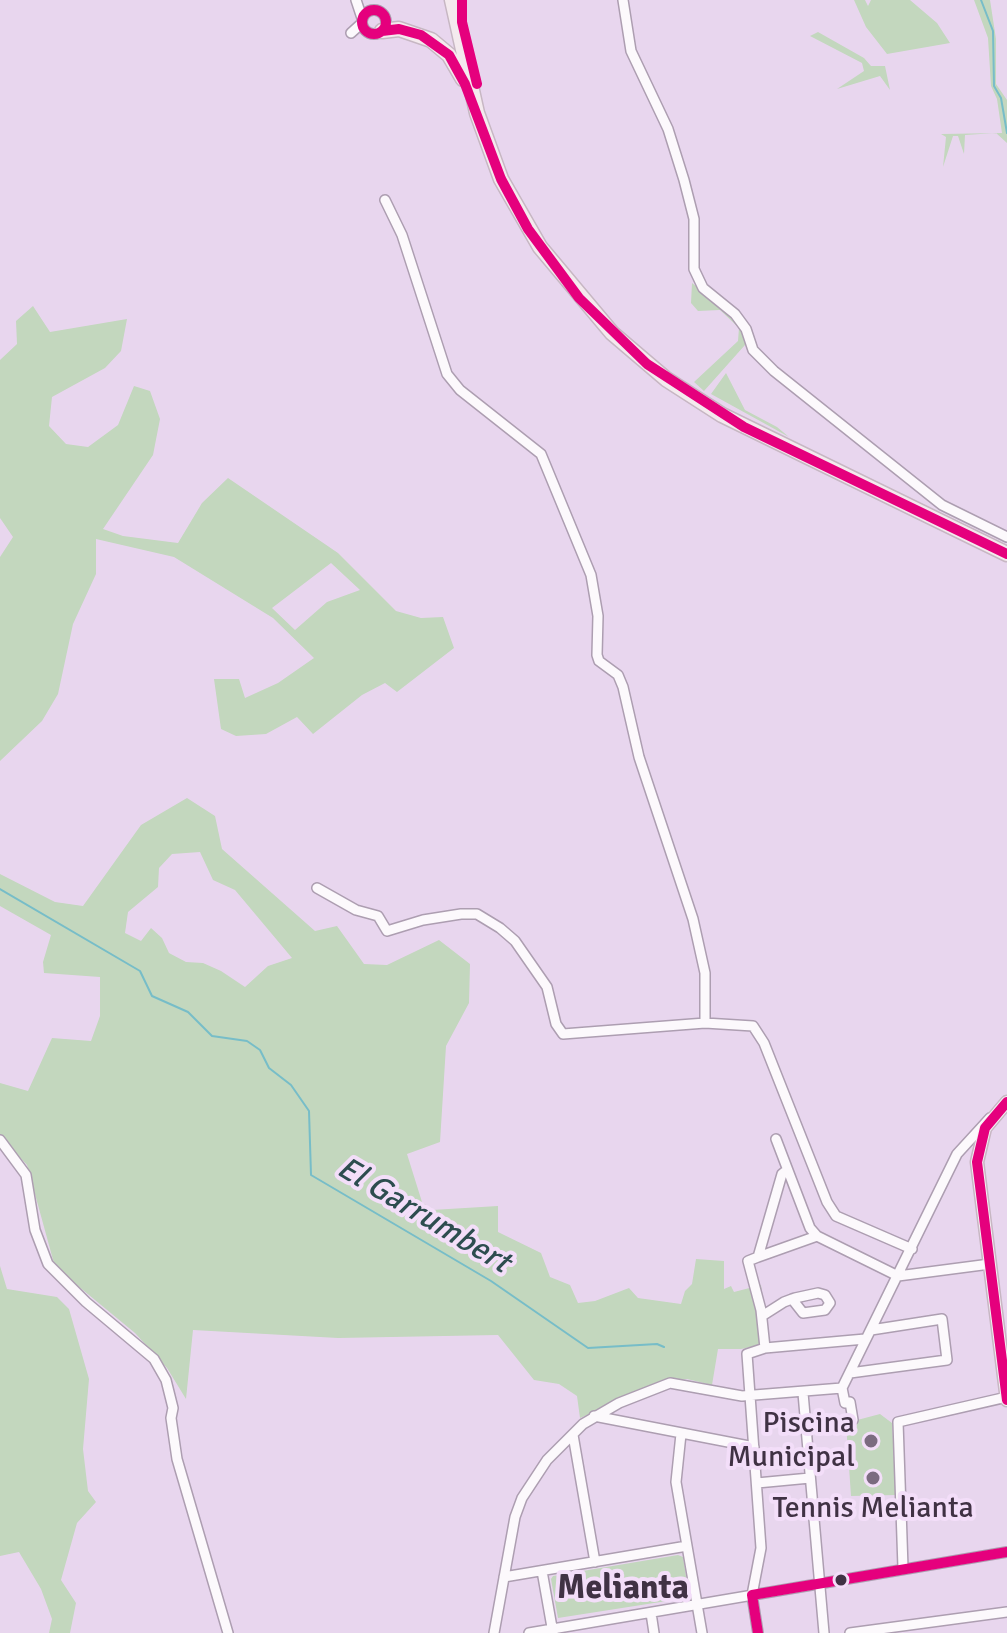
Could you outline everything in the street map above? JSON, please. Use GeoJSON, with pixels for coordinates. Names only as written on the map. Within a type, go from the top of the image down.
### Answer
{"type":"FeatureCollection","features":[{"type":"Feature","properties":{"kind":"highway"},"geometry":{"type":"LineString","coordinates":[[457,0],[487,123],[516,194],[557,261],[616,329],[660,367],[725,410],[1007,551]]}},
{"type":"Feature","properties":{"kind":"highway"},"geometry":{"type":"LineString","coordinates":[[457,0],[477,113]]}},
{"type":"Feature","properties":{"kind":"highway"},"geometry":{"type":"LineString","coordinates":[[376,32],[409,32],[441,47],[455,63],[501,179],[540,247],[596,317],[647,364],[744,427],[1007,551]]}},
{"type":"Feature","properties":{"kind":"main road"},"geometry":{"type":"LineString","coordinates":[[1007,1102],[975,1144],[1007,1398]]}},
{"type":"Feature","properties":{"kind":"street"},"geometry":{"type":"LineString","coordinates":[[623,0],[631,51],[668,129],[684,180],[694,219],[694,269],[697,280],[735,314],[746,329],[753,350],[774,371],[942,505],[1007,537]]}},
{"type":"Feature","properties":{"kind":"street"},"geometry":{"type":"LineString","coordinates":[[357,1],[385,16],[376,32]]}},
{"type":"Feature","properties":{"kind":"street"},"geometry":{"type":"LineString","coordinates":[[357,1],[362,21],[376,32]]}},
{"type":"Feature","properties":{"kind":"street"},"geometry":{"type":"LineString","coordinates":[[372,10],[353,36],[376,32]]}},
{"type":"Feature","properties":{"kind":"street"},"geometry":{"type":"LineString","coordinates":[[385,200],[402,235],[447,374],[460,390],[541,454],[591,575],[598,616],[597,655],[599,661],[618,675],[623,687],[639,757],[693,919],[705,973],[705,1023]]}},
{"type":"Feature","properties":{"kind":"street"},"geometry":{"type":"LineString","coordinates":[[317,888],[356,910],[378,916],[387,931],[423,920],[477,914],[515,941],[547,987],[556,1024],[563,1034],[705,1023],[753,1026],[764,1043],[827,1202],[836,1216],[912,1249]]}},
{"type":"Feature","properties":{"kind":"street"},"geometry":{"type":"LineString","coordinates":[[776,1139],[810,1228],[817,1236],[898,1276],[990,1264]]}},
{"type":"Feature","properties":{"kind":"street"},"geometry":{"type":"LineString","coordinates":[[0,1140],[26,1175],[35,1230],[48,1264],[86,1302],[154,1359],[166,1380],[173,1408],[171,1418],[177,1459],[228,1633]]}},
{"type":"Feature","properties":{"kind":"street"},"geometry":{"type":"LineString","coordinates":[[957,1154],[975,1144]]}},
{"type":"Feature","properties":{"kind":"street"},"geometry":{"type":"LineString","coordinates":[[853,1420],[850,1402],[845,1403],[842,1388],[957,1154],[975,1144]]}},
{"type":"Feature","properties":{"kind":"street"},"geometry":{"type":"LineString","coordinates":[[765,1348],[753,1259],[782,1174],[787,1170]]}},
{"type":"Feature","properties":{"kind":"street"},"geometry":{"type":"LineString","coordinates":[[753,1259],[817,1236]]}},
{"type":"Feature","properties":{"kind":"street"},"geometry":{"type":"LineString","coordinates":[[762,1316],[792,1299]]}},
{"type":"Feature","properties":{"kind":"street"},"geometry":{"type":"LineString","coordinates":[[758,1633],[752,1595],[761,1548],[746,1359],[751,1351],[765,1348],[868,1335],[942,1319],[947,1360],[850,1373]]}},
{"type":"Feature","properties":{"kind":"street"},"geometry":{"type":"LineString","coordinates":[[494,1633],[515,1517],[522,1498],[547,1460],[594,1416],[670,1383],[750,1396],[842,1388]]}},
{"type":"Feature","properties":{"kind":"street"},"geometry":{"type":"LineString","coordinates":[[803,1393],[824,1633]]}},
{"type":"Feature","properties":{"kind":"street"},"geometry":{"type":"LineString","coordinates":[[903,1568],[898,1422],[1007,1398]]}},
{"type":"Feature","properties":{"kind":"street"},"geometry":{"type":"LineString","coordinates":[[594,1416],[754,1447]]}},
{"type":"Feature","properties":{"kind":"street"},"geometry":{"type":"LineString","coordinates":[[681,1434],[676,1470],[702,1633]]}},
{"type":"Feature","properties":{"kind":"street"},"geometry":{"type":"LineString","coordinates":[[573,1435],[595,1562]]}},
{"type":"Feature","properties":{"kind":"street"},"geometry":{"type":"LineString","coordinates":[[757,1483],[810,1478]]}},
{"type":"Feature","properties":{"kind":"street"},"geometry":{"type":"LineString","coordinates":[[504,1577],[687,1546]]}},
{"type":"Feature","properties":{"kind":"street"},"geometry":{"type":"LineString","coordinates":[[529,1633],[1007,1552]]}},
{"type":"Feature","properties":{"kind":"street"},"geometry":{"type":"LineString","coordinates":[[542,1571],[553,1631]]}},
{"type":"Feature","properties":{"kind":"street"},"geometry":{"type":"LineString","coordinates":[[850,1633],[1007,1612]]}},
{"type":"Feature","properties":{"kind":"street"},"geometry":{"type":"LineString","coordinates":[[651,1613],[654,1633]]}},
{"type":"Feature","properties":{"kind":"street"},"geometry":{"type":"LineString","coordinates":[[605,1621],[607,1633]]}},
{"type":"Feature","properties":{"kind":"street"},"geometry":{"type":"LineString","coordinates":[[904,1624],[910,1633]]}},
{"type":"Feature","properties":{"kind":"green space"},"geometry":{"type":"Polygon","coordinates":[[[854,0],[865,0],[868,6],[871,0],[910,0],[937,23],[950,43],[887,54],[866,27],[854,0]]]}},
{"type":"Feature","properties":{"kind":"green space"},"geometry":{"type":"Polygon","coordinates":[[[974,0],[990,0],[996,39],[996,84],[1007,100],[1007,143],[996,133],[1002,133],[997,99],[991,86],[988,38],[974,0]]]}},
{"type":"Feature","properties":{"kind":"green space"},"geometry":{"type":"Polygon","coordinates":[[[818,32],[864,58],[871,66],[885,66],[890,90],[880,76],[837,89],[864,71],[862,63],[810,36],[818,32]]]}},
{"type":"Feature","properties":{"kind":"green space"},"geometry":{"type":"Polygon","coordinates":[[[994,133],[965,135],[964,154],[958,136],[953,136],[943,167],[946,137],[941,134],[994,133]]]}},
{"type":"Feature","properties":{"kind":"green space"},"geometry":{"type":"Polygon","coordinates":[[[692,283],[737,319],[746,334],[745,345],[704,391],[694,382],[738,341],[739,328],[720,310],[698,311],[691,303],[692,283]]]}},
{"type":"Feature","properties":{"kind":"green space"},"geometry":{"type":"Polygon","coordinates":[[[33,306],[50,332],[127,319],[121,351],[105,368],[52,397],[49,426],[66,444],[88,447],[118,425],[134,386],[150,391],[160,419],[153,455],[103,529],[123,536],[178,543],[202,503],[228,478],[338,553],[396,611],[421,618],[443,617],[454,648],[397,692],[385,683],[362,695],[313,734],[297,717],[266,734],[236,736],[221,729],[214,679],[239,679],[245,698],[278,683],[314,658],[273,618],[174,557],[96,539],[96,574],[73,624],[58,694],[42,721],[0,761],[0,557],[13,537],[0,518],[0,360],[17,344],[16,321],[33,306]],[[331,563],[272,608],[295,630],[327,602],[360,590],[331,563]]]}},
{"type":"Feature","properties":{"kind":"green space"},"geometry":{"type":"Polygon","coordinates":[[[726,373],[745,410],[789,437],[711,394],[726,373]]]}},
{"type":"Feature","properties":{"kind":"green space"},"geometry":{"type":"Polygon","coordinates":[[[187,798],[215,816],[222,849],[315,931],[337,926],[364,964],[387,965],[439,940],[470,964],[469,1003],[446,1046],[440,1142],[407,1154],[422,1202],[432,1210],[498,1206],[498,1232],[541,1253],[550,1277],[570,1285],[578,1303],[595,1301],[629,1288],[638,1298],[681,1304],[685,1291],[692,1284],[696,1259],[724,1261],[724,1289],[731,1286],[734,1292],[761,1285],[770,1343],[741,1349],[718,1349],[712,1385],[687,1379],[663,1382],[580,1418],[577,1396],[559,1384],[534,1380],[498,1335],[338,1338],[193,1330],[186,1399],[167,1368],[135,1333],[55,1267],[27,1165],[0,1136],[0,1083],[28,1091],[52,1038],[91,1041],[100,1016],[100,977],[44,973],[43,962],[51,935],[0,906],[0,874],[55,902],[83,906],[141,825],[187,798]],[[200,852],[172,854],[159,868],[158,887],[128,912],[125,933],[141,941],[151,928],[162,938],[169,953],[186,962],[203,963],[221,971],[245,987],[268,966],[292,958],[235,890],[213,880],[200,852]]]}},
{"type":"Feature","properties":{"kind":"green space"},"geometry":{"type":"Polygon","coordinates":[[[0,1266],[7,1289],[57,1297],[69,1309],[89,1379],[83,1449],[88,1491],[96,1502],[77,1523],[61,1580],[76,1603],[70,1633],[49,1633],[52,1619],[41,1589],[19,1552],[0,1556],[0,1266]]]}},
{"type":"Feature","properties":{"kind":"green space"},"geometry":{"type":"Polygon","coordinates":[[[880,1414],[892,1423],[896,1495],[851,1496],[846,1423],[880,1414]]]}},
{"type":"Feature","properties":{"kind":"green space"},"geometry":{"type":"Polygon","coordinates":[[[678,1555],[683,1557],[689,1595],[686,1598],[558,1618],[553,1576],[678,1555]]]}},
{"type":"Feature","properties":{"kind":"waterway"},"geometry":{"type":"LineString","coordinates":[[981,0],[993,31],[994,86],[1001,98],[1007,133]]}},
{"type":"Feature","properties":{"kind":"waterway","name":"El Garrumbert"},"geometry":{"type":"LineString","coordinates":[[0,889],[140,971],[152,996],[188,1012],[212,1036],[247,1041],[260,1050],[269,1068],[291,1085],[309,1111],[311,1175],[491,1281],[588,1348],[657,1344],[664,1347]]}},
{"type":"Feature","properties":{"kind":"transit line"},"geometry":{"type":"LineString","coordinates":[[462,0],[462,22],[477,84]]}},
{"type":"Feature","properties":{"kind":"transit line"},"geometry":{"type":"LineString","coordinates":[[374,10],[383,13],[386,22],[383,31],[374,34],[365,31],[362,22],[365,13],[374,10]]}},
{"type":"Feature","properties":{"kind":"transit line"},"geometry":{"type":"LineString","coordinates":[[382,31],[399,29],[421,35],[449,55],[465,84],[501,179],[528,229],[579,298],[647,364],[744,427],[1007,554]]}},
{"type":"Feature","properties":{"kind":"transit line"},"geometry":{"type":"LineString","coordinates":[[1007,1102],[985,1128],[977,1162],[1007,1400]]}},
{"type":"Feature","properties":{"kind":"transit line"},"geometry":{"type":"LineString","coordinates":[[758,1633],[752,1595],[1007,1552]]}},
{"type":"Feature","properties":{"kind":"place","name":"Piscina Municipal"},"geometry":{"type":"Point","coordinates":[871,1441]}},
{"type":"Feature","properties":{"kind":"place","name":"Tennis Melianta"},"geometry":{"type":"Point","coordinates":[873,1478]}},
{"type":"Feature","properties":{"kind":"district","name":"Melianta"},"geometry":{"type":"Point","coordinates":[623,1589]}}]}
